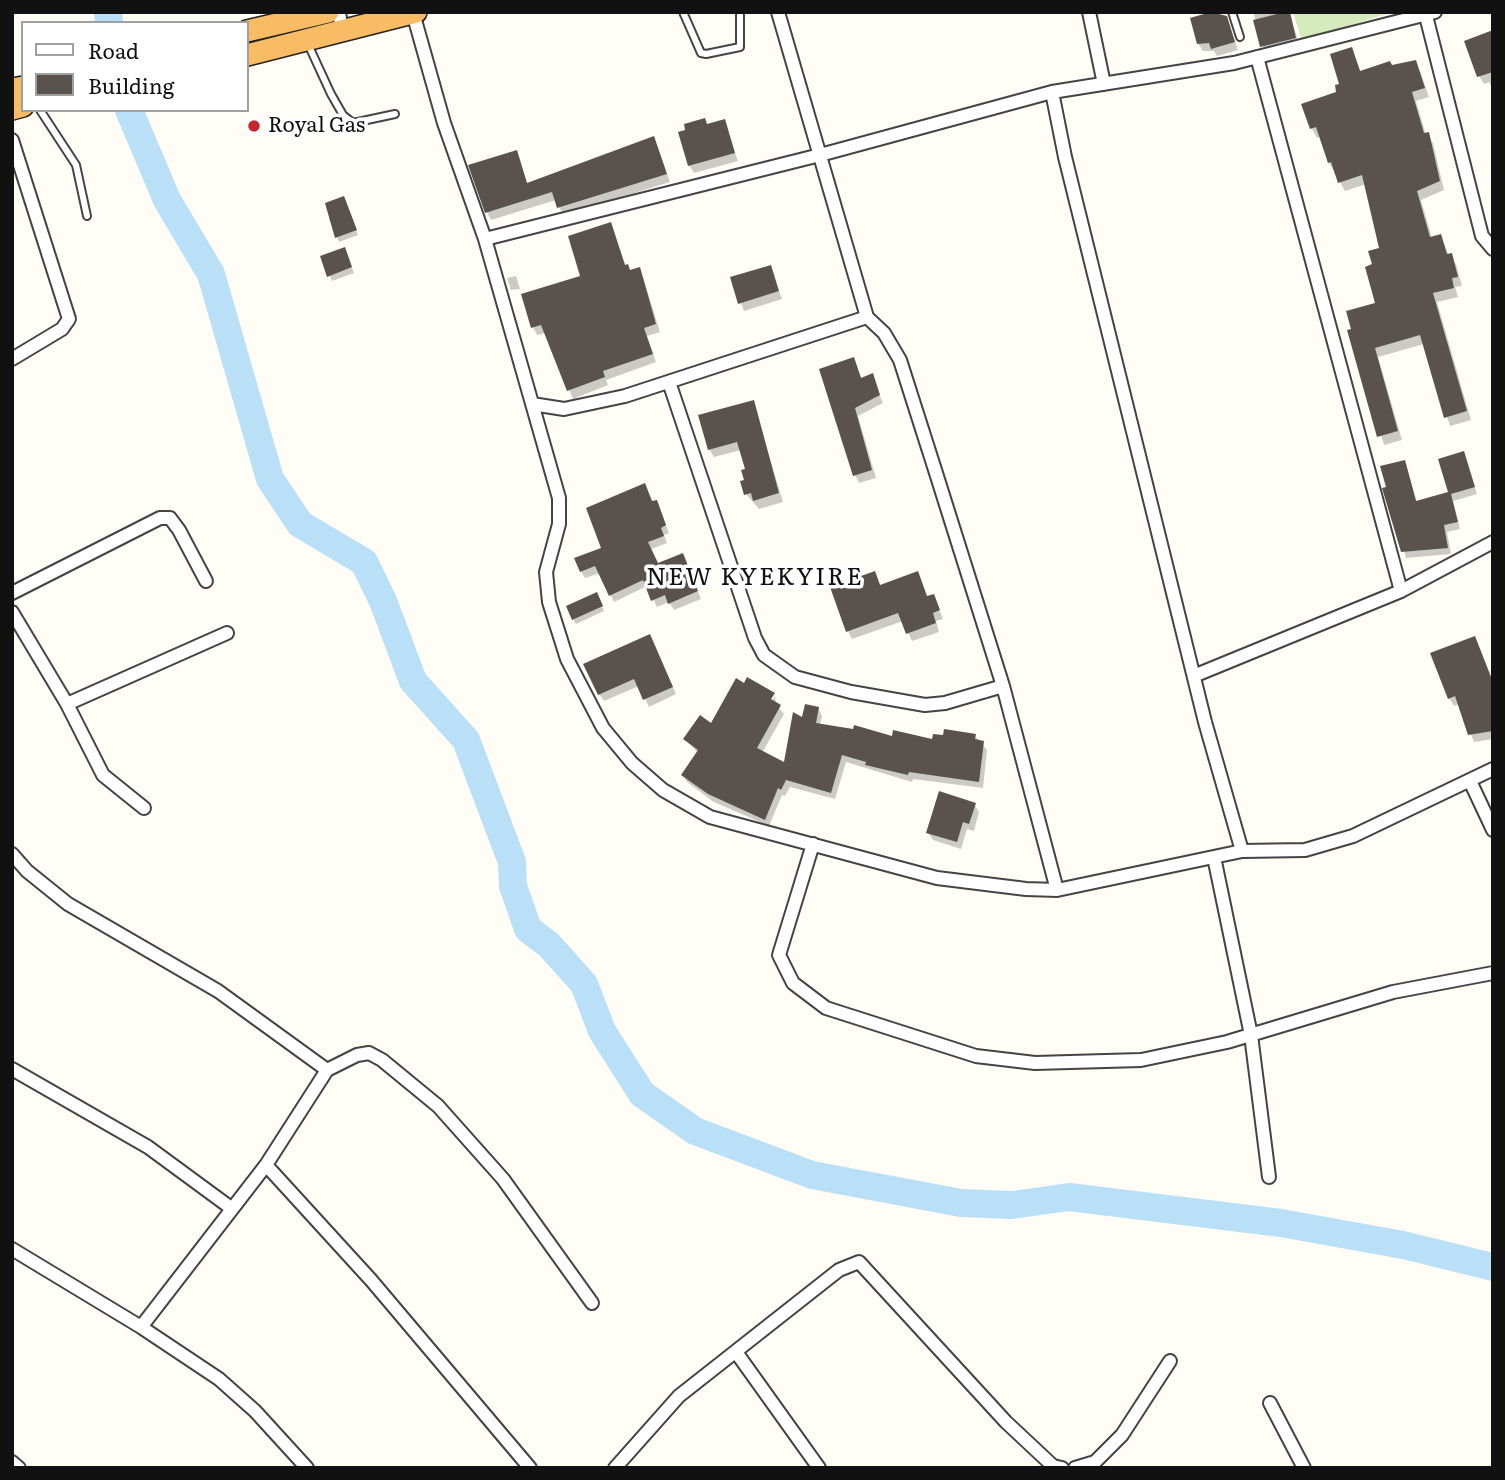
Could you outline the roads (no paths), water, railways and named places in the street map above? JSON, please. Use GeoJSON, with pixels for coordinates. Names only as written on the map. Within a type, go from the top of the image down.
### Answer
{"type":"FeatureCollection","features":[{"type":"Feature","properties":{"kind":"highway"},"geometry":{"type":"LineString","coordinates":[[248,31],[328,12]]}},
{"type":"Feature","properties":{"kind":"highway"},"geometry":{"type":"LineString","coordinates":[[248,55],[306,40],[341,22],[415,13]]}},
{"type":"Feature","properties":{"kind":"street"},"geometry":{"type":"LineString","coordinates":[[778,12],[867,317],[884,333],[900,360],[1003,686],[1057,890]]}},
{"type":"Feature","properties":{"kind":"street"},"geometry":{"type":"LineString","coordinates":[[1089,12],[1104,83]]}},
{"type":"Feature","properties":{"kind":"street"},"geometry":{"type":"LineString","coordinates":[[415,13],[444,123],[485,239],[559,498],[559,524],[546,572],[549,602],[566,659],[603,728],[632,763],[663,790],[702,813],[937,878],[1057,890],[1242,851],[1305,850],[1353,836],[1493,769]]}},
{"type":"Feature","properties":{"kind":"street"},"geometry":{"type":"LineString","coordinates":[[485,239],[820,155],[1052,92],[1182,72],[1257,57],[1428,13],[1482,236],[1493,249]]}},
{"type":"Feature","properties":{"kind":"street"},"geometry":{"type":"LineString","coordinates":[[1257,57],[1401,591]]}},
{"type":"Feature","properties":{"kind":"street"},"geometry":{"type":"LineString","coordinates":[[1052,92],[1096,286],[1196,675],[1205,722],[1242,851]]}},
{"type":"Feature","properties":{"kind":"street"},"geometry":{"type":"LineString","coordinates":[[12,359],[62,329],[69,319],[13,147]]}},
{"type":"Feature","properties":{"kind":"street"},"geometry":{"type":"LineString","coordinates":[[532,404],[564,409],[669,382],[867,317]]}},
{"type":"Feature","properties":{"kind":"street"},"geometry":{"type":"LineString","coordinates":[[669,382],[755,638],[764,655],[794,677],[851,692],[925,705],[945,704],[1003,686]]}},
{"type":"Feature","properties":{"kind":"street"},"geometry":{"type":"LineString","coordinates":[[12,593],[160,519],[170,518],[206,581]]}},
{"type":"Feature","properties":{"kind":"street"},"geometry":{"type":"LineString","coordinates":[[1196,675],[1401,591],[1493,542]]}},
{"type":"Feature","properties":{"kind":"street"},"geometry":{"type":"LineString","coordinates":[[12,612],[67,704],[103,775],[144,808]]}},
{"type":"Feature","properties":{"kind":"street"},"geometry":{"type":"LineString","coordinates":[[67,704],[227,633]]}},
{"type":"Feature","properties":{"kind":"street"},"geometry":{"type":"LineString","coordinates":[[1470,781],[1493,830]]}},
{"type":"Feature","properties":{"kind":"street"},"geometry":{"type":"LineString","coordinates":[[813,844],[779,954],[793,983],[826,1009],[976,1056],[1035,1063],[1141,1060],[1251,1035],[1392,992],[1493,973]]}},
{"type":"Feature","properties":{"kind":"street"},"geometry":{"type":"LineString","coordinates":[[12,854],[68,904],[218,991],[327,1070]]}},
{"type":"Feature","properties":{"kind":"street"},"geometry":{"type":"LineString","coordinates":[[1214,857],[1251,1035],[1269,1177]]}},
{"type":"Feature","properties":{"kind":"street"},"geometry":{"type":"LineString","coordinates":[[141,1326],[266,1165],[327,1070],[357,1055],[369,1053],[382,1060],[438,1106],[503,1179],[592,1303]]}},
{"type":"Feature","properties":{"kind":"street"},"geometry":{"type":"LineString","coordinates":[[12,1069],[148,1147],[231,1208]]}},
{"type":"Feature","properties":{"kind":"street"},"geometry":{"type":"LineString","coordinates":[[266,1165],[371,1280],[530,1468]]}},
{"type":"Feature","properties":{"kind":"street"},"geometry":{"type":"LineString","coordinates":[[12,1249],[141,1326],[219,1379],[255,1411],[307,1468]]}},
{"type":"Feature","properties":{"kind":"street"},"geometry":{"type":"LineString","coordinates":[[615,1468],[679,1396],[847,1264],[859,1262],[1006,1422],[1053,1466],[1062,1468]]}},
{"type":"Feature","properties":{"kind":"street"},"geometry":{"type":"LineString","coordinates":[[736,1352],[819,1468]]}},
{"type":"Feature","properties":{"kind":"street"},"geometry":{"type":"LineString","coordinates":[[1075,1468],[1095,1462],[1122,1434],[1170,1361]]}},
{"type":"Feature","properties":{"kind":"street"},"geometry":{"type":"LineString","coordinates":[[1270,1403],[1304,1468]]}},
{"type":"Feature","properties":{"kind":"street"},"geometry":{"type":"LineString","coordinates":[[12,1462],[19,1468]]}},
{"type":"Feature","properties":{"kind":"lane"},"geometry":{"type":"LineString","coordinates":[[683,12],[701,53],[706,54],[740,47],[740,12]]}},
{"type":"Feature","properties":{"kind":"lane"},"geometry":{"type":"LineString","coordinates":[[1232,12],[1240,37]]}},
{"type":"Feature","properties":{"kind":"lane"},"geometry":{"type":"LineString","coordinates":[[306,40],[343,115],[353,123],[395,114]]}},
{"type":"Feature","properties":{"kind":"lane"},"geometry":{"type":"LineString","coordinates":[[41,112],[76,165],[87,216]]}},
{"type":"Feature","properties":{"kind":"waterway"},"geometry":{"type":"LineString","coordinates":[[108,12],[109,21]]}},
{"type":"Feature","properties":{"kind":"waterway"},"geometry":{"type":"LineString","coordinates":[[130,112],[167,200],[211,274],[270,479],[300,524],[364,562],[383,601],[413,681],[466,740],[512,862],[513,886],[528,929],[549,945],[584,984],[602,1031],[642,1094],[695,1131],[812,1175],[961,1203],[1012,1205],[1069,1197],[1281,1223],[1403,1245],[1493,1267]]}},
{"type":"Feature","properties":{"kind":"place","name":"Royal Gas"},"geometry":{"type":"Point","coordinates":[254,126]}},
{"type":"Feature","properties":{"kind":"district","name":"NEW KYEKYIRE"},"geometry":{"type":"Point","coordinates":[755,578]}}]}
